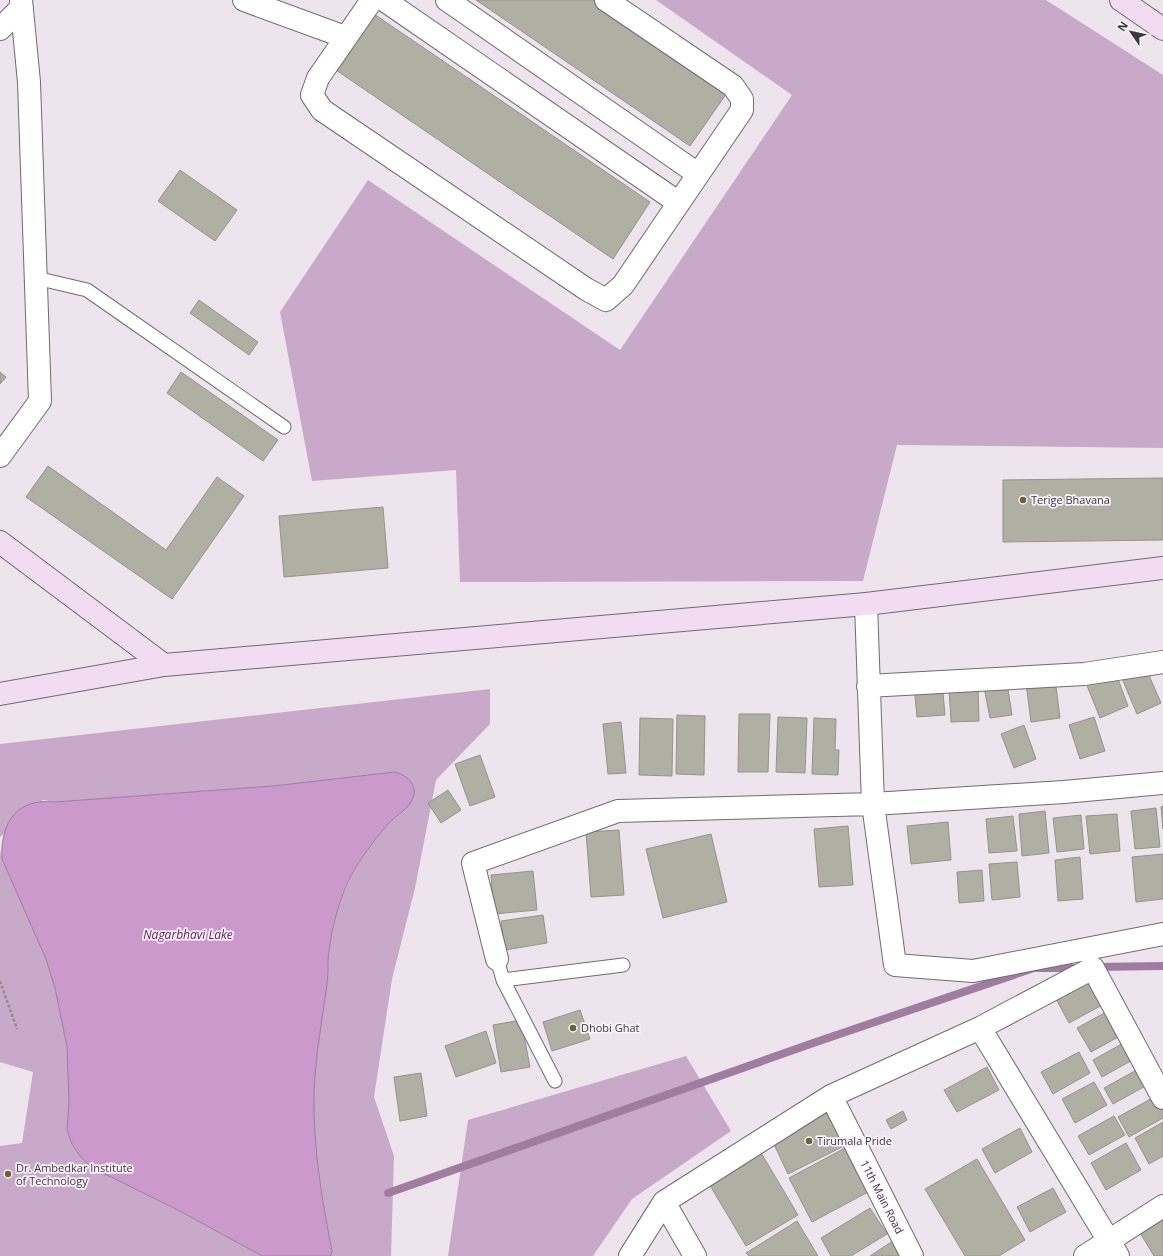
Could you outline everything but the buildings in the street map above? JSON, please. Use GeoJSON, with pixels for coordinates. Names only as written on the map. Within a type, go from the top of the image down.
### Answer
{"type":"FeatureCollection","features":[{"type":"Feature","properties":{"kind":"street"},"geometry":{"type":"LineString","coordinates":[[244,0],[345,37]]}},
{"type":"Feature","properties":{"kind":"street"},"geometry":{"type":"LineString","coordinates":[[372,0],[318,78],[312,95],[322,110],[586,289],[606,300],[623,285],[742,110],[742,99],[733,86],[606,0]]}},
{"type":"Feature","properties":{"kind":"street"},"geometry":{"type":"LineString","coordinates":[[384,0],[679,203]]}},
{"type":"Feature","properties":{"kind":"street"},"geometry":{"type":"LineString","coordinates":[[447,0],[698,174]]}},
{"type":"Feature","properties":{"kind":"street"},"geometry":{"type":"LineString","coordinates":[[1121,0],[1163,29]]}},
{"type":"Feature","properties":{"kind":"street"},"geometry":{"type":"LineString","coordinates":[[0,29],[22,4]]}},
{"type":"Feature","properties":{"kind":"street"},"geometry":{"type":"LineString","coordinates":[[0,456],[40,401],[29,82],[22,4]]}},
{"type":"Feature","properties":{"kind":"street"},"geometry":{"type":"LineString","coordinates":[[0,542],[164,665]]}},
{"type":"Feature","properties":{"kind":"street"},"geometry":{"type":"LineString","coordinates":[[0,694],[164,665],[866,604],[1163,568]]}},
{"type":"Feature","properties":{"kind":"street"},"geometry":{"type":"LineString","coordinates":[[866,604],[873,804],[895,965],[973,970],[1163,934]]}},
{"type":"Feature","properties":{"kind":"street"},"geometry":{"type":"LineString","coordinates":[[868,686],[1084,674],[1163,662]]}},
{"type":"Feature","properties":{"kind":"street"},"geometry":{"type":"LineString","coordinates":[[500,969],[473,863],[618,810],[873,804],[1163,784]]}},
{"type":"Feature","properties":{"kind":"street"},"geometry":{"type":"LineString","coordinates":[[630,1256],[664,1202],[831,1096],[980,1028],[1093,968],[1163,1098]]}},
{"type":"Feature","properties":{"kind":"street"},"geometry":{"type":"LineString","coordinates":[[980,1028],[1114,1248]]}},
{"type":"Feature","properties":{"kind":"street","name":"11th Main Road"},"geometry":{"type":"LineString","coordinates":[[831,1096],[912,1256]]}},
{"type":"Feature","properties":{"kind":"street"},"geometry":{"type":"LineString","coordinates":[[664,1202],[695,1256]]}},
{"type":"Feature","properties":{"kind":"street"},"geometry":{"type":"LineString","coordinates":[[1085,1256],[1114,1248],[1163,1206]]}},
{"type":"Feature","properties":{"kind":"lane"},"geometry":{"type":"LineString","coordinates":[[36,278],[87,290],[284,427]]}},
{"type":"Feature","properties":{"kind":"lane"},"geometry":{"type":"LineString","coordinates":[[555,1081],[500,969],[623,965]]}},
{"type":"Feature","properties":{"kind":"path"},"geometry":{"type":"LineString","coordinates":[[0,981],[17,1029]]}},
{"type":"Feature","properties":{"kind":"shaded area"},"geometry":{"type":"Polygon","coordinates":[[[656,0],[1046,0],[1163,75],[1163,448],[897,445],[863,581],[460,582],[456,470],[312,481],[280,312],[368,180],[620,350],[792,95],[656,0]]]}},
{"type":"Feature","properties":{"kind":"shaded area"},"geometry":{"type":"Polygon","coordinates":[[[490,689],[490,724],[436,780],[415,888],[392,979],[374,1097],[394,1156],[391,1256],[331,1256],[332,1251],[322,1193],[315,1134],[314,1085],[315,1064],[326,990],[329,946],[337,912],[348,883],[359,862],[380,833],[408,806],[412,800],[414,793],[412,783],[395,772],[273,786],[55,802],[43,800],[0,837],[0,744],[490,689]]]}},
{"type":"Feature","properties":{"kind":"shaded area"},"geometry":{"type":"Polygon","coordinates":[[[0,849],[2,859],[46,959],[55,988],[67,1047],[69,1102],[67,1130],[72,1144],[80,1156],[99,1172],[178,1210],[262,1256],[0,1256],[0,1146],[22,1143],[33,1072],[0,1062],[0,849]]]}},
{"type":"Feature","properties":{"kind":"shaded area"},"geometry":{"type":"Polygon","coordinates":[[[686,1056],[731,1131],[632,1199],[593,1256],[448,1256],[468,1120],[686,1056]]]}},
{"type":"Feature","properties":{"kind":"water","name":"Nagarbhavi Lake"},"geometry":{"type":"Polygon","coordinates":[[[395,772],[407,778],[413,785],[413,798],[409,805],[391,821],[382,832],[364,855],[354,872],[345,889],[336,915],[329,951],[327,984],[316,1067],[314,1115],[319,1173],[332,1251],[331,1256],[262,1256],[178,1210],[99,1172],[80,1156],[72,1144],[67,1130],[69,1102],[67,1047],[55,988],[46,959],[2,859],[4,834],[8,823],[21,808],[42,802],[273,786],[395,772]]]}},
{"type":"Feature","properties":{"kind":"waterway"},"geometry":{"type":"LineString","coordinates":[[1094,967],[1163,966]]}},
{"type":"Feature","properties":{"kind":"waterway"},"geometry":{"type":"LineString","coordinates":[[388,1193],[819,1041],[1034,968],[1081,968]]}},
{"type":"Feature","properties":{"kind":"place","name":"Terige Bhavana"},"geometry":{"type":"Point","coordinates":[1023,500]}},
{"type":"Feature","properties":{"kind":"place","name":"Dhobi Ghat"},"geometry":{"type":"Point","coordinates":[573,1028]}},
{"type":"Feature","properties":{"kind":"place","name":"Tirumala Pride"},"geometry":{"type":"Point","coordinates":[809,1141]}},
{"type":"Feature","properties":{"kind":"place","name":"Dr. Ambedkar Institute of Technology"},"geometry":{"type":"Point","coordinates":[8,1174]}}]}
